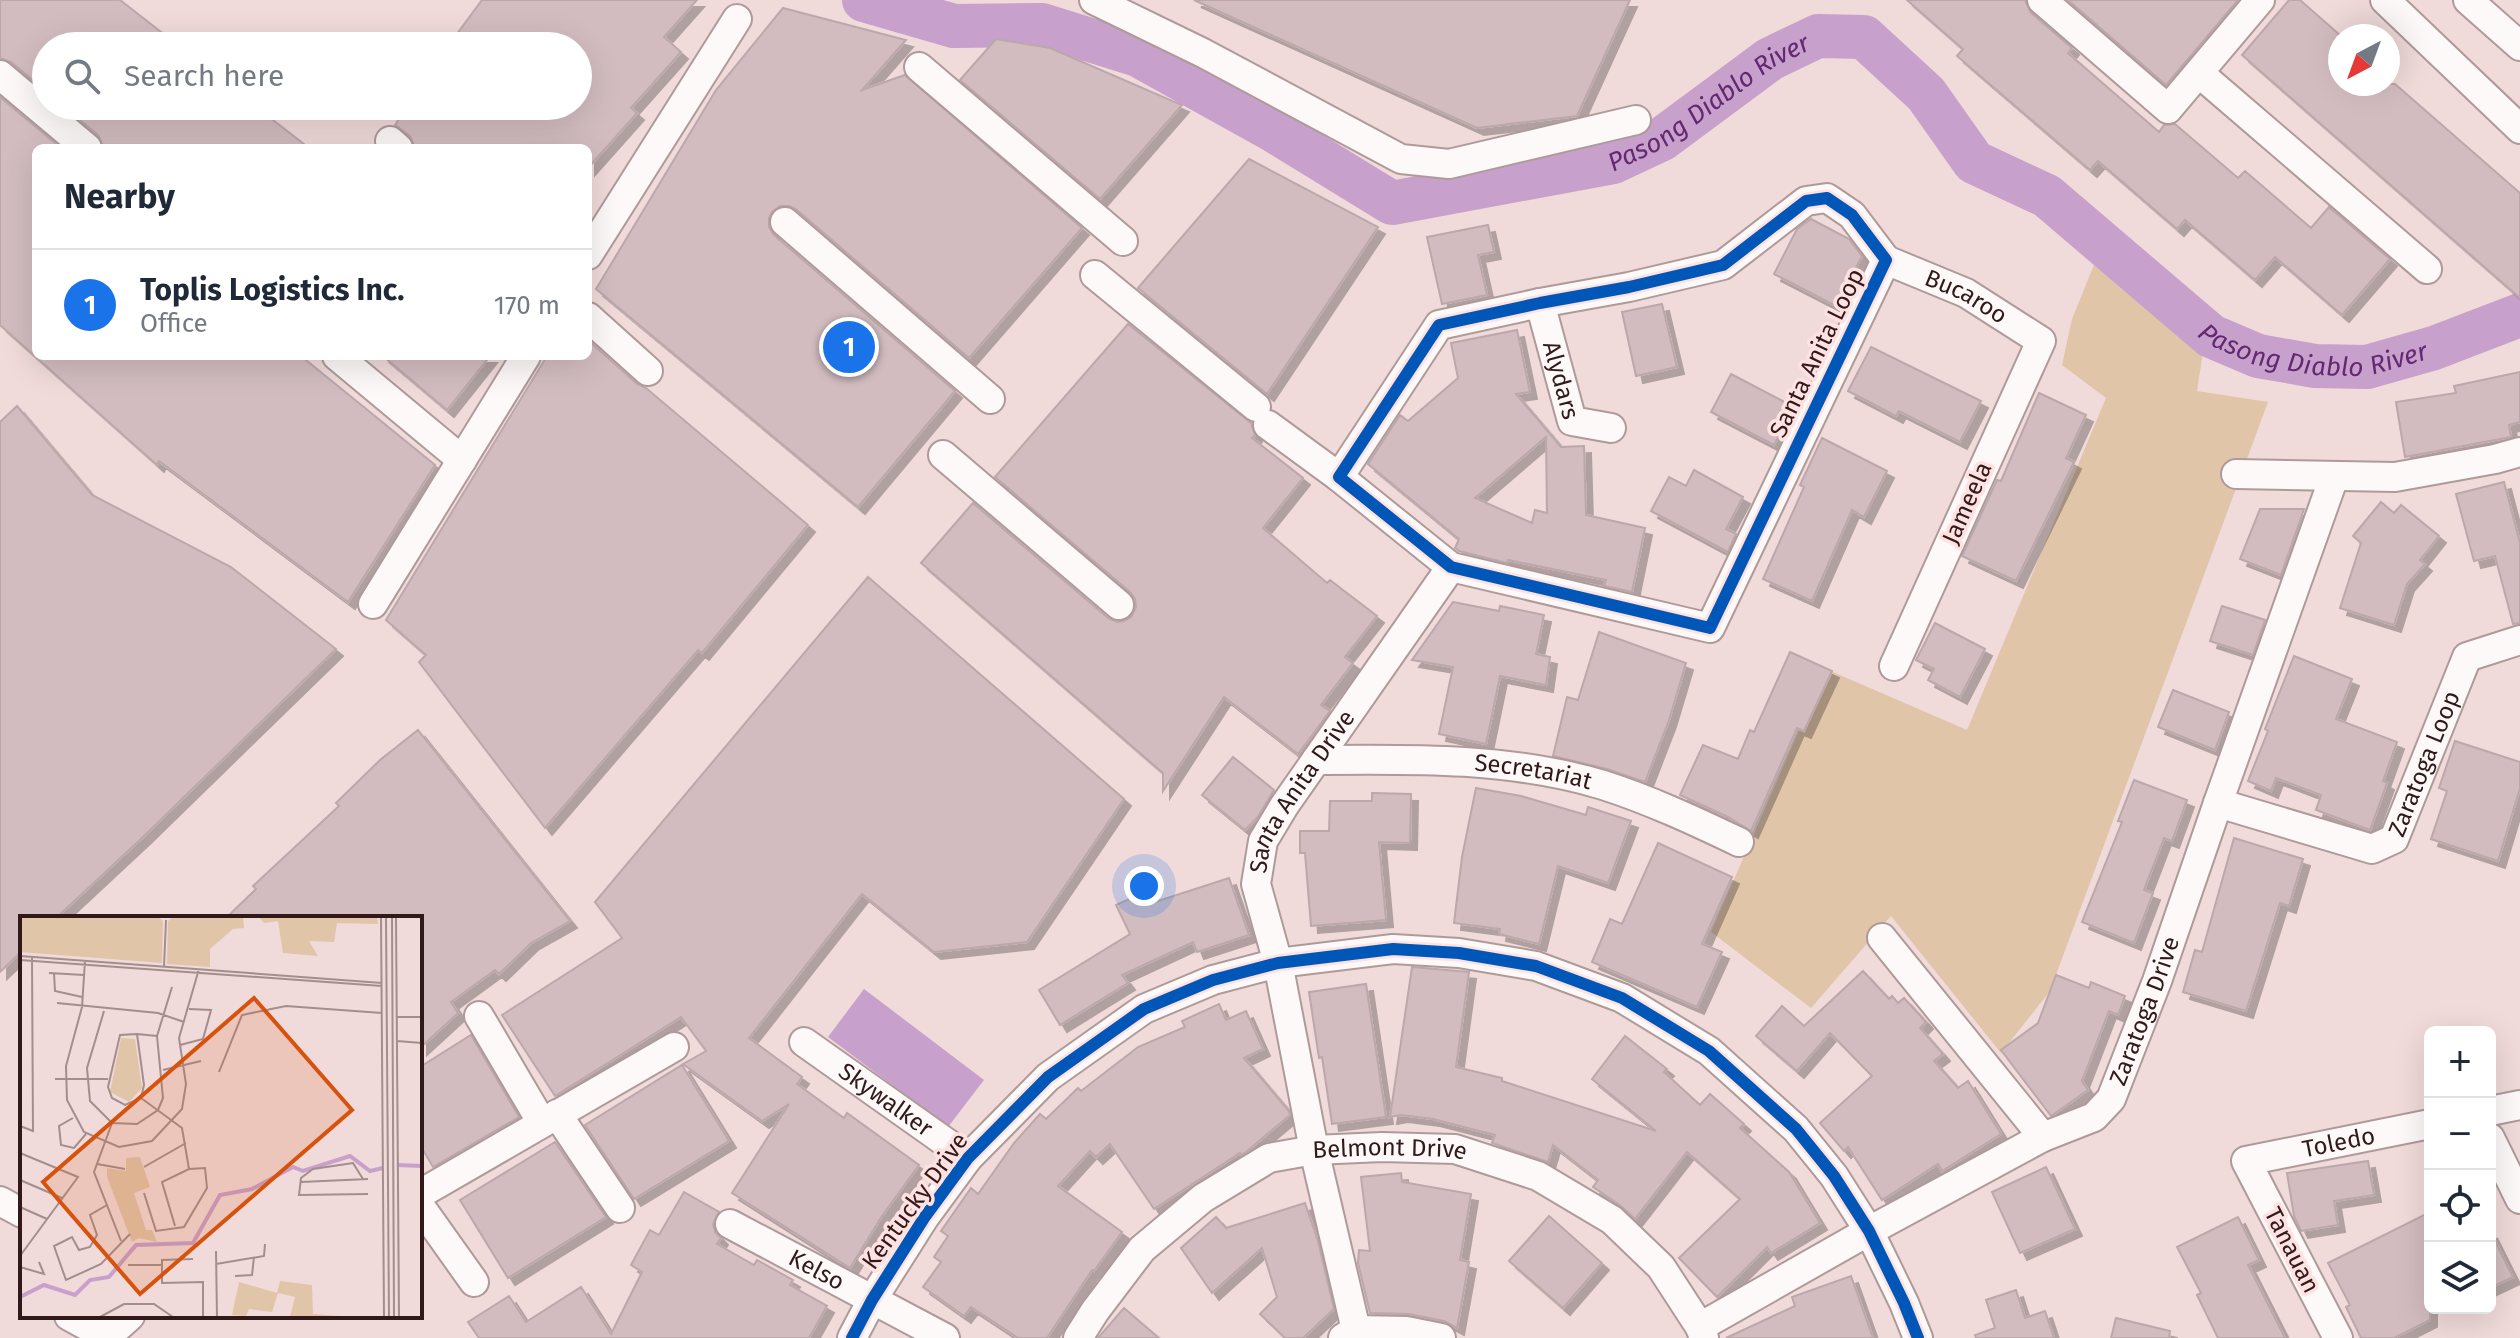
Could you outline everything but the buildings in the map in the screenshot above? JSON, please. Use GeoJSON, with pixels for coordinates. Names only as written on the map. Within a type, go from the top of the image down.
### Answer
{"type":"FeatureCollection","features":[{"type":"Feature","properties":{"kind":"street"},"geometry":{"type":"LineString","coordinates":[[1094,0],[1203,53],[1401,159],[1449,164],[1636,120]]}},
{"type":"Feature","properties":{"kind":"street"},"geometry":{"type":"LineString","coordinates":[[2042,0],[2168,109],[2260,0]]}},
{"type":"Feature","properties":{"kind":"street"},"geometry":{"type":"LineString","coordinates":[[2385,0],[2520,129]]}},
{"type":"Feature","properties":{"kind":"street"},"geometry":{"type":"LineString","coordinates":[[2468,0],[2520,46]]}},
{"type":"Feature","properties":{"kind":"street"},"geometry":{"type":"LineString","coordinates":[[592,249],[737,19]]}},
{"type":"Feature","properties":{"kind":"street"},"geometry":{"type":"LineString","coordinates":[[919,67],[1123,241]]}},
{"type":"Feature","properties":{"kind":"street"},"geometry":{"type":"LineString","coordinates":[[2199,73],[2427,269]]}},
{"type":"Feature","properties":{"kind":"street"},"geometry":{"type":"LineString","coordinates":[[0,75],[32,102]]}},
{"type":"Feature","properties":{"kind":"street"},"geometry":{"type":"LineString","coordinates":[[54,120],[82,144]]}},
{"type":"Feature","properties":{"kind":"street","name":"Santa Anita Loop"},"geometry":{"type":"LineString","coordinates":[[1827,198],[1852,215],[1886,260],[1710,628],[1451,567],[1339,477],[1439,325],[1540,303],[1629,287],[1723,265],[1806,201],[1827,198]]}},
{"type":"Feature","properties":{"kind":"street"},"geometry":{"type":"LineString","coordinates":[[785,222],[990,399]]}},
{"type":"Feature","properties":{"kind":"street","name":"Bucaroo"},"geometry":{"type":"LineString","coordinates":[[1886,260],[1966,293],[2041,341]]}},
{"type":"Feature","properties":{"kind":"street"},"geometry":{"type":"LineString","coordinates":[[1095,275],[1339,477]]}},
{"type":"Feature","properties":{"kind":"street","name":"Alydars"},"geometry":{"type":"LineString","coordinates":[[1540,303],[1572,421],[1611,428]]}},
{"type":"Feature","properties":{"kind":"street"},"geometry":{"type":"LineString","coordinates":[[592,321],[648,371]]}},
{"type":"Feature","properties":{"kind":"street","name":"Jameela"},"geometry":{"type":"LineString","coordinates":[[1894,666],[2041,341]]}},
{"type":"Feature","properties":{"kind":"street"},"geometry":{"type":"LineString","coordinates":[[342,360],[462,460]]}},
{"type":"Feature","properties":{"kind":"street"},"geometry":{"type":"LineString","coordinates":[[373,604],[524,360]]}},
{"type":"Feature","properties":{"kind":"street"},"geometry":{"type":"LineString","coordinates":[[2236,474],[2395,477],[2520,452]]}},
{"type":"Feature","properties":{"kind":"street"},"geometry":{"type":"LineString","coordinates":[[943,455],[1119,605]]}},
{"type":"Feature","properties":{"kind":"street","name":"Zaratoga Drive"},"geometry":{"type":"LineString","coordinates":[[1702,1332],[1869,1231],[2043,1137],[2094,1117],[2111,1099],[2157,981],[2334,477]]}},
{"type":"Feature","properties":{"kind":"street","name":"Santa Anita Drive"},"geometry":{"type":"LineString","coordinates":[[1349,1334],[1278,963],[1256,884],[1263,841],[1451,567]]}},
{"type":"Feature","properties":{"kind":"street","name":"Zaratoga Loop"},"geometry":{"type":"LineString","coordinates":[[2218,803],[2372,849],[2394,839],[2467,657],[2520,640]]}},
{"type":"Feature","properties":{"kind":"street","name":"Secretariat"},"geometry":{"type":"LineString","coordinates":[[1316,760],[1415,759],[1526,769],[1601,785],[1678,813],[1739,842]]}},
{"type":"Feature","properties":{"kind":"street"},"geometry":{"type":"LineString","coordinates":[[1882,938],[2043,1137]]}},
{"type":"Feature","properties":{"kind":"street","name":"Kentucky Drive"},"geometry":{"type":"LineString","coordinates":[[852,1338],[872,1300],[924,1218],[968,1158],[1048,1077],[1144,1009],[1213,980],[1278,963],[1393,949],[1459,953],[1536,966],[1622,998],[1709,1051],[1796,1129],[1834,1176],[1869,1231],[1918,1338]]}},
{"type":"Feature","properties":{"kind":"street"},"geometry":{"type":"LineString","coordinates":[[479,1016],[550,1118],[620,1208]]}},
{"type":"Feature","properties":{"kind":"street","name":"Skywalker"},"geometry":{"type":"LineString","coordinates":[[804,1042],[968,1158]]}},
{"type":"Feature","properties":{"kind":"street"},"geometry":{"type":"LineString","coordinates":[[422,1193],[674,1047]]}},
{"type":"Feature","properties":{"kind":"street"},"geometry":{"type":"LineString","coordinates":[[2496,1110],[2520,1105]]}},
{"type":"Feature","properties":{"kind":"street","name":"Toledo"},"geometry":{"type":"LineString","coordinates":[[2246,1161],[2424,1125]]}},
{"type":"Feature","properties":{"kind":"street","name":"Belmont Drive"},"geometry":{"type":"LineString","coordinates":[[1078,1338],[1142,1249],[1203,1198],[1269,1158],[1314,1150],[1382,1147],[1455,1149],[1538,1176],[1612,1220],[1661,1267],[1702,1332]]}},
{"type":"Feature","properties":{"kind":"street"},"geometry":{"type":"LineString","coordinates":[[2496,1150],[2520,1199]]}},
{"type":"Feature","properties":{"kind":"street","name":"Tanauan"},"geometry":{"type":"LineString","coordinates":[[2246,1161],[2338,1338]]}},
{"type":"Feature","properties":{"kind":"street"},"geometry":{"type":"LineString","coordinates":[[0,1201],[20,1212]]}},
{"type":"Feature","properties":{"kind":"street"},"geometry":{"type":"LineString","coordinates":[[422,1209],[474,1282]]}},
{"type":"Feature","properties":{"kind":"street","name":"Kelso"},"geometry":{"type":"LineString","coordinates":[[730,1224],[945,1338]]}},
{"type":"Feature","properties":{"kind":"street"},"geometry":{"type":"LineString","coordinates":[[73,1318],[102,1334],[110,1334],[128,1318]]}},
{"type":"Feature","properties":{"kind":"street"},"geometry":{"type":"LineString","coordinates":[[1349,1334],[1406,1331],[1441,1338]]}},
{"type":"Feature","properties":{"kind":"shaded area"},"geometry":{"type":"Polygon","coordinates":[[[2098,255],[2204,345],[2197,391],[2268,402],[2050,991],[2001,1053],[1891,916],[1811,1008],[1711,932],[1826,669],[1967,730],[2106,398],[2062,365],[2072,319],[2098,255]]]}},
{"type":"Feature","properties":{"kind":"shaded area"},"geometry":{"type":"Polygon","coordinates":[[[864,989],[984,1080],[948,1127],[828,1037],[864,989]]]}},
{"type":"Feature","properties":{"kind":"waterway","name":"Pasong Diablo River"},"geometry":{"type":"LineString","coordinates":[[864,0],[954,26],[1042,25],[1138,55],[1273,130],[1392,203],[1613,162],[1662,139],[1770,59],[1818,36],[1864,37],[1926,94],[1974,162],[2047,196],[2211,336],[2258,356],[2315,366],[2367,367],[2434,348],[2520,315]]}},
{"type":"Feature","properties":{"kind":"cycle path"},"geometry":{"type":"LineString","coordinates":[[1827,198],[1852,215],[1886,260],[1710,628],[1451,567],[1339,477],[1439,325],[1723,265],[1806,201],[1827,198]]}},
{"type":"Feature","properties":{"kind":"cycle path"},"geometry":{"type":"LineString","coordinates":[[852,1338],[872,1300],[924,1218],[968,1158],[1048,1077],[1144,1009],[1213,980],[1278,963],[1393,949],[1459,953],[1536,966],[1622,998],[1709,1051],[1796,1129],[1834,1176],[1869,1231],[1918,1338]]}},
{"type":"Feature","properties":{"kind":"place","name":"Toplis Logistics Inc."},"geometry":{"type":"Point","coordinates":[849,347]}}]}
